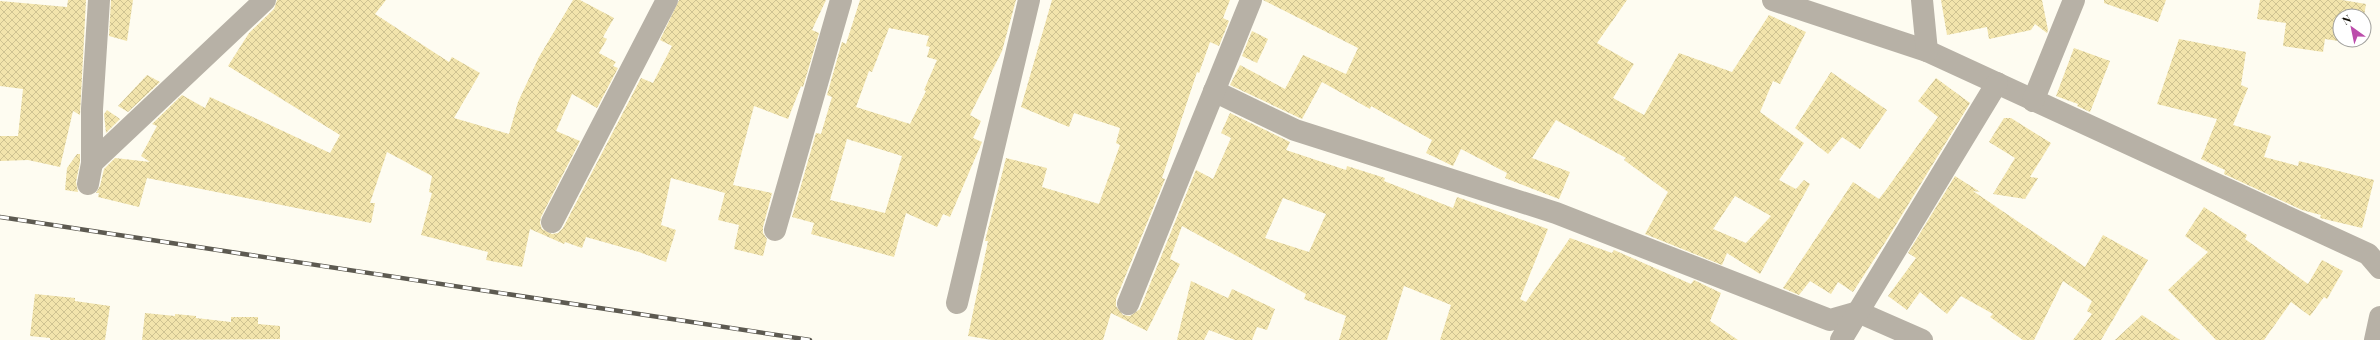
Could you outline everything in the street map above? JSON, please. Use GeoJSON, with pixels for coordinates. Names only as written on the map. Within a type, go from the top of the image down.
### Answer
{"type":"FeatureCollection","features":[{"type":"Feature","properties":{"kind":"street"},"geometry":{"type":"LineString","coordinates":[[99,0],[92,109],[90,173],[265,0]]}},
{"type":"Feature","properties":{"kind":"street"},"geometry":{"type":"LineString","coordinates":[[552,222],[667,0]]}},
{"type":"Feature","properties":{"kind":"street"},"geometry":{"type":"LineString","coordinates":[[775,230],[841,0]]}},
{"type":"Feature","properties":{"kind":"street"},"geometry":{"type":"LineString","coordinates":[[957,303],[1029,0]]}},
{"type":"Feature","properties":{"kind":"street"},"geometry":{"type":"LineString","coordinates":[[1128,304],[1251,0]]}},
{"type":"Feature","properties":{"kind":"street"},"geometry":{"type":"LineString","coordinates":[[1773,0],[1927,50],[2033,101],[2368,254],[2380,268]]}},
{"type":"Feature","properties":{"kind":"street"},"geometry":{"type":"LineString","coordinates":[[1922,0],[1927,50]]}},
{"type":"Feature","properties":{"kind":"street"},"geometry":{"type":"LineString","coordinates":[[2033,101],[2074,0]]}},
{"type":"Feature","properties":{"kind":"street"},"geometry":{"type":"LineString","coordinates":[[1841,340],[1997,83]]}},
{"type":"Feature","properties":{"kind":"street"},"geometry":{"type":"LineString","coordinates":[[1214,91],[1295,130],[1556,213],[1830,320],[1858,312],[1922,340]]}},
{"type":"Feature","properties":{"kind":"street"},"geometry":{"type":"LineString","coordinates":[[2375,340],[2380,317]]}},
{"type":"Feature","properties":{"kind":"building"},"geometry":{"type":"Polygon","coordinates":[[[68,0],[86,0],[80,115],[73,111],[60,167],[28,160],[0,161],[0,136],[18,136],[23,89],[0,86],[0,1],[67,7],[68,0]]]}},
{"type":"Feature","properties":{"kind":"building"},"geometry":{"type":"Polygon","coordinates":[[[111,0],[133,0],[127,41],[109,36],[111,0]]]}},
{"type":"Feature","properties":{"kind":"building"},"geometry":{"type":"Polygon","coordinates":[[[277,0],[386,0],[375,14],[449,62],[452,57],[480,73],[454,118],[509,134],[518,102],[539,57],[573,0],[580,0],[614,18],[603,37],[607,39],[599,53],[616,62],[613,66],[618,68],[597,108],[572,94],[556,131],[580,141],[541,217],[540,223],[542,229],[552,234],[558,233],[563,228],[641,78],[653,83],[672,46],[660,40],[679,0],[826,0],[812,30],[819,33],[803,87],[801,86],[788,119],[754,106],[733,185],[772,193],[763,227],[763,233],[767,239],[763,256],[734,249],[739,225],[718,220],[725,193],[671,178],[661,225],[676,230],[666,262],[639,252],[586,237],[582,248],[565,242],[564,244],[530,229],[522,267],[486,260],[488,252],[421,235],[432,193],[429,192],[432,176],[387,152],[370,203],[375,203],[371,223],[147,178],[139,207],[98,197],[99,193],[96,193],[100,186],[104,169],[115,158],[150,162],[141,156],[157,126],[152,124],[182,95],[205,108],[210,97],[330,153],[340,135],[228,66],[249,33],[274,9],[277,0]]]}},
{"type":"Feature","properties":{"kind":"building"},"geometry":{"type":"Polygon","coordinates":[[[860,0],[1016,0],[1002,51],[970,115],[981,121],[973,138],[982,142],[950,217],[943,214],[937,227],[906,213],[894,257],[811,234],[814,223],[792,217],[816,133],[821,134],[832,97],[827,95],[842,42],[846,44],[860,0]],[[889,28],[872,72],[869,71],[856,107],[910,124],[926,91],[924,90],[937,60],[927,57],[930,47],[926,46],[929,36],[889,28]],[[847,139],[830,200],[885,213],[902,156],[847,139]]]}},
{"type":"Feature","properties":{"kind":"building"},"geometry":{"type":"Polygon","coordinates":[[[1052,0],[1230,0],[1223,18],[1229,21],[1219,46],[1210,42],[1199,73],[1197,72],[1162,178],[1165,179],[1116,299],[1116,306],[1123,315],[1130,316],[1140,309],[1196,170],[1213,179],[1231,138],[1221,133],[1230,113],[1290,142],[1286,150],[1346,170],[1347,166],[1385,178],[1384,181],[1453,208],[1457,197],[1548,229],[1520,299],[1526,302],[1570,238],[1612,253],[1614,250],[1691,284],[1694,280],[1721,293],[1710,321],[1738,340],[1440,340],[1451,305],[1404,286],[1387,340],[1339,340],[1346,316],[1304,299],[1306,294],[1182,226],[1170,259],[1180,264],[1147,331],[1111,313],[1103,340],[992,340],[968,336],[988,241],[985,241],[1006,158],[1047,168],[1042,187],[1099,204],[1120,145],[1116,143],[1120,128],[1074,113],[1069,127],[1021,107],[1052,0]],[[1283,198],[1265,238],[1309,252],[1326,214],[1283,198]]]}},
{"type":"Feature","properties":{"kind":"building"},"geometry":{"type":"Polygon","coordinates":[[[1263,0],[1627,0],[1597,43],[1634,64],[1613,98],[1644,115],[1679,53],[1732,72],[1769,15],[1806,32],[1780,84],[1773,81],[1760,112],[1804,143],[1779,180],[1796,189],[1804,180],[1810,184],[1760,274],[1727,253],[1722,265],[1645,234],[1668,192],[1624,160],[1626,158],[1556,120],[1532,158],[1570,172],[1559,199],[1505,178],[1507,173],[1461,149],[1453,166],[1426,153],[1432,140],[1371,106],[1370,109],[1322,82],[1302,119],[1230,85],[1240,65],[1285,89],[1303,55],[1346,74],[1358,48],[1263,0]],[[1735,196],[1713,229],[1746,243],[1771,216],[1735,196]]]}},
{"type":"Feature","properties":{"kind":"building"},"geometry":{"type":"Polygon","coordinates":[[[1941,0],[2042,0],[2048,30],[2047,33],[2035,24],[2031,30],[1989,39],[1987,27],[1947,35],[1941,0]]]}},
{"type":"Feature","properties":{"kind":"building"},"geometry":{"type":"Polygon","coordinates":[[[2104,0],[2166,0],[2158,22],[2104,3],[2104,0]]]}},
{"type":"Feature","properties":{"kind":"building"},"geometry":{"type":"Polygon","coordinates":[[[2260,0],[2342,0],[2366,4],[2365,8],[2332,8],[2332,40],[2325,39],[2323,52],[2283,46],[2286,23],[2257,19],[2260,0]]]}},
{"type":"Feature","properties":{"kind":"building"},"geometry":{"type":"Polygon","coordinates":[[[1252,31],[1268,39],[1257,63],[1242,56],[1252,31]]]}},
{"type":"Feature","properties":{"kind":"building"},"geometry":{"type":"Polygon","coordinates":[[[2179,39],[2246,52],[2241,85],[2248,88],[2233,125],[2271,136],[2264,157],[2298,166],[2299,161],[2374,180],[2362,228],[2320,218],[2321,215],[2302,210],[2224,174],[2225,170],[2201,159],[2217,119],[2157,104],[2179,39]]]}},
{"type":"Feature","properties":{"kind":"building"},"geometry":{"type":"Polygon","coordinates":[[[2074,48],[2110,61],[2090,112],[2077,106],[2078,104],[2056,96],[2074,48]]]}},
{"type":"Feature","properties":{"kind":"building"},"geometry":{"type":"Polygon","coordinates":[[[1831,72],[1887,110],[1860,149],[1842,137],[1828,154],[1795,128],[1831,72]]]}},
{"type":"Feature","properties":{"kind":"building"},"geometry":{"type":"Polygon","coordinates":[[[147,75],[160,82],[128,112],[118,106],[147,75]]]}},
{"type":"Feature","properties":{"kind":"building"},"geometry":{"type":"Polygon","coordinates":[[[1936,78],[1970,103],[1886,241],[1853,292],[1838,282],[1831,294],[1810,281],[1799,295],[1783,288],[1853,182],[1879,199],[1886,190],[1938,117],[1918,101],[1936,78]]]}},
{"type":"Feature","properties":{"kind":"building"},"geometry":{"type":"Polygon","coordinates":[[[107,110],[120,119],[106,133],[104,114],[107,110]]]}},
{"type":"Feature","properties":{"kind":"building"},"geometry":{"type":"Polygon","coordinates":[[[2004,118],[2011,118],[2051,143],[2030,177],[2038,178],[2025,199],[1993,194],[2015,158],[1989,142],[2004,118]]]}},
{"type":"Feature","properties":{"kind":"building"},"geometry":{"type":"Polygon","coordinates":[[[77,154],[80,154],[76,182],[78,192],[65,190],[67,168],[77,154]]]}},
{"type":"Feature","properties":{"kind":"building"},"geometry":{"type":"Polygon","coordinates":[[[1955,176],[1980,192],[1973,191],[2085,267],[2103,235],[2148,260],[2101,340],[2073,340],[2092,314],[2087,311],[2092,301],[2063,281],[2034,340],[2023,340],[1990,317],[1993,314],[1961,296],[1947,314],[1920,292],[1907,310],[1888,296],[1916,258],[1908,253],[1955,176]]]}},
{"type":"Feature","properties":{"kind":"building"},"geometry":{"type":"Polygon","coordinates":[[[2204,207],[2247,235],[2245,239],[2308,284],[2322,260],[2343,271],[2327,299],[2324,297],[2310,316],[2291,302],[2264,340],[2216,340],[2168,290],[2208,252],[2185,236],[2204,207]]]}},
{"type":"Feature","properties":{"kind":"building"},"geometry":{"type":"Polygon","coordinates":[[[1191,281],[1228,298],[1232,289],[1275,309],[1267,330],[1257,327],[1252,340],[1235,340],[1209,330],[1204,340],[1177,340],[1191,281]]]}},
{"type":"Feature","properties":{"kind":"building"},"geometry":{"type":"Polygon","coordinates":[[[35,294],[75,298],[75,301],[110,306],[105,340],[50,340],[50,338],[30,336],[35,294]]]}},
{"type":"Feature","properties":{"kind":"building"},"geometry":{"type":"Polygon","coordinates":[[[145,313],[175,316],[175,314],[196,316],[196,318],[231,322],[231,317],[258,317],[258,324],[280,326],[280,339],[142,340],[145,313]]]}},
{"type":"Feature","properties":{"kind":"building"},"geometry":{"type":"Polygon","coordinates":[[[2142,315],[2180,340],[2115,340],[2142,315]]]}},
{"type":"Feature","properties":{"kind":"railway"},"geometry":{"type":"LineString","coordinates":[[0,217],[810,340]]}}]}
